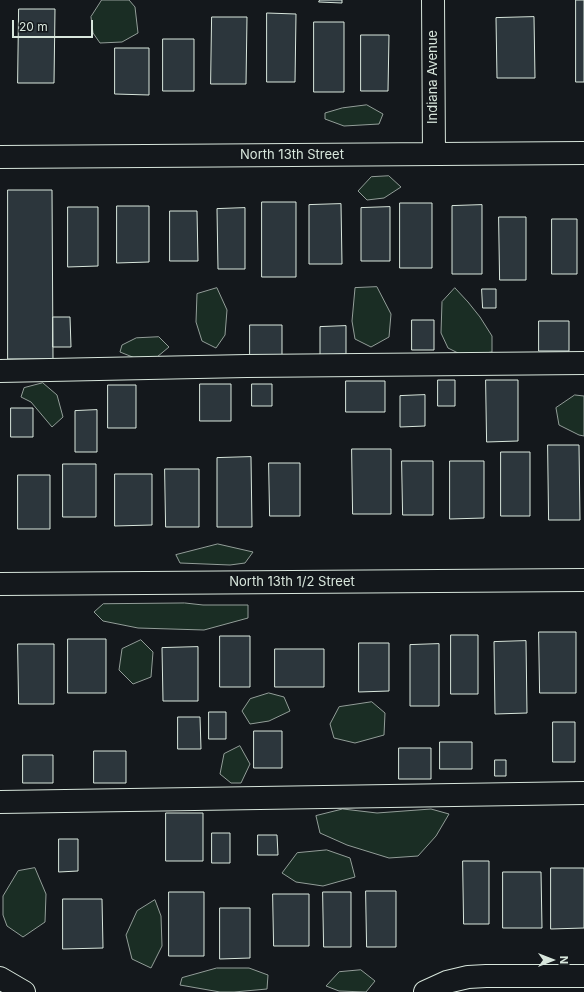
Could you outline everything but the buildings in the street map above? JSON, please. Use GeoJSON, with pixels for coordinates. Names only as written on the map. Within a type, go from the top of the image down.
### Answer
{"type":"FeatureCollection","features":[{"type":"Feature","properties":{"kind":"street","name":"Indiana Avenue"},"geometry":{"type":"LineString","coordinates":[[433,0],[434,154]]}},
{"type":"Feature","properties":{"kind":"street","name":"North 13th Street"},"geometry":{"type":"LineString","coordinates":[[0,157],[584,152]]}},
{"type":"Feature","properties":{"kind":"street"},"geometry":{"type":"LineString","coordinates":[[0,371],[239,366],[584,363]]}},
{"type":"Feature","properties":{"kind":"street","name":"North 13th 1/2 Street"},"geometry":{"type":"LineString","coordinates":[[0,584],[584,580]]}},
{"type":"Feature","properties":{"kind":"street"},"geometry":{"type":"LineString","coordinates":[[0,802],[584,793]]}},
{"type":"Feature","properties":{"kind":"street"},"geometry":{"type":"LineString","coordinates":[[425,992],[447,982],[486,976],[584,976]]}},
{"type":"Feature","properties":{"kind":"street"},"geometry":{"type":"LineString","coordinates":[[0,978],[24,992]]}},
{"type":"Feature","properties":{"kind":"green space"},"geometry":{"type":"Polygon","coordinates":[[[102,0],[129,0],[135,7],[138,33],[122,42],[100,43],[93,33],[91,17],[102,0]]]}},
{"type":"Feature","properties":{"kind":"green space"},"geometry":{"type":"Polygon","coordinates":[[[367,105],[383,114],[379,124],[344,126],[325,119],[325,113],[342,108],[367,105]]]}},
{"type":"Feature","properties":{"kind":"green space"},"geometry":{"type":"Polygon","coordinates":[[[389,176],[401,187],[384,198],[367,200],[358,191],[371,177],[389,176]]]}},
{"type":"Feature","properties":{"kind":"green space"},"geometry":{"type":"Polygon","coordinates":[[[377,287],[391,314],[389,337],[371,347],[355,339],[352,321],[355,288],[377,287]]]}},
{"type":"Feature","properties":{"kind":"green space"},"geometry":{"type":"Polygon","coordinates":[[[217,288],[227,310],[225,335],[216,348],[202,341],[196,322],[197,294],[217,288]]]}},
{"type":"Feature","properties":{"kind":"green space"},"geometry":{"type":"Polygon","coordinates":[[[455,288],[480,317],[492,336],[492,352],[464,356],[448,348],[441,333],[442,302],[455,288]]]}},
{"type":"Feature","properties":{"kind":"green space"},"geometry":{"type":"Polygon","coordinates":[[[159,337],[169,347],[157,357],[135,358],[120,352],[122,345],[136,338],[159,337]]]}},
{"type":"Feature","properties":{"kind":"green space"},"geometry":{"type":"Polygon","coordinates":[[[43,383],[57,395],[63,417],[52,427],[31,402],[21,397],[24,388],[43,383]]]}},
{"type":"Feature","properties":{"kind":"green space"},"geometry":{"type":"Polygon","coordinates":[[[575,395],[584,396],[584,436],[559,425],[556,408],[575,395]]]}},
{"type":"Feature","properties":{"kind":"green space"},"geometry":{"type":"Polygon","coordinates":[[[218,544],[253,552],[245,563],[230,565],[180,563],[176,555],[218,544]]]}},
{"type":"Feature","properties":{"kind":"green space"},"geometry":{"type":"Polygon","coordinates":[[[185,603],[203,605],[248,605],[248,618],[204,630],[138,628],[103,621],[94,612],[103,604],[185,603]]]}},
{"type":"Feature","properties":{"kind":"green space"},"geometry":{"type":"Polygon","coordinates":[[[141,640],[153,652],[151,677],[133,684],[119,670],[122,649],[141,640]]]}},
{"type":"Feature","properties":{"kind":"green space"},"geometry":{"type":"Polygon","coordinates":[[[269,693],[284,697],[290,711],[269,721],[250,724],[242,711],[250,699],[269,693]]]}},
{"type":"Feature","properties":{"kind":"green space"},"geometry":{"type":"Polygon","coordinates":[[[372,702],[385,713],[384,735],[355,743],[334,738],[330,724],[339,707],[372,702]]]}},
{"type":"Feature","properties":{"kind":"green space"},"geometry":{"type":"Polygon","coordinates":[[[240,746],[250,764],[241,783],[231,783],[220,774],[224,754],[240,746]]]}},
{"type":"Feature","properties":{"kind":"green space"},"geometry":{"type":"Polygon","coordinates":[[[343,809],[377,813],[431,809],[449,814],[436,836],[418,856],[389,858],[347,845],[320,833],[316,816],[343,809]]]}},
{"type":"Feature","properties":{"kind":"green space"},"geometry":{"type":"Polygon","coordinates":[[[327,850],[350,858],[355,877],[323,886],[296,882],[282,873],[297,853],[327,850]]]}},
{"type":"Feature","properties":{"kind":"green space"},"geometry":{"type":"Polygon","coordinates":[[[35,868],[46,894],[45,922],[23,937],[7,926],[3,915],[3,896],[18,871],[35,868]]]}},
{"type":"Feature","properties":{"kind":"green space"},"geometry":{"type":"Polygon","coordinates":[[[155,900],[161,916],[162,946],[151,968],[132,959],[126,935],[137,911],[155,900]]]}},
{"type":"Feature","properties":{"kind":"green space"},"geometry":{"type":"Polygon","coordinates":[[[217,968],[249,968],[268,975],[267,989],[220,992],[180,985],[182,978],[217,968]]]}},
{"type":"Feature","properties":{"kind":"green space"},"geometry":{"type":"Polygon","coordinates":[[[361,970],[375,981],[366,992],[339,991],[326,986],[339,972],[361,970]]]}}]}
